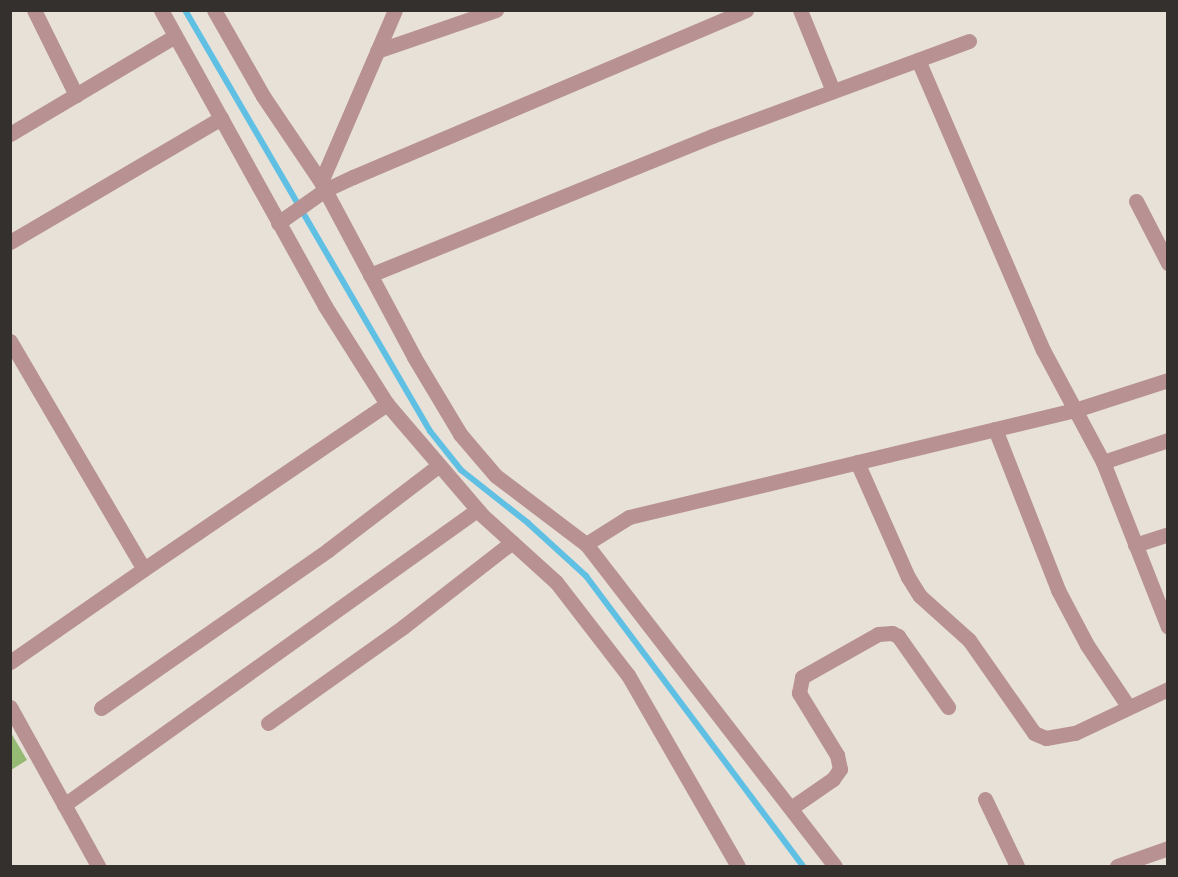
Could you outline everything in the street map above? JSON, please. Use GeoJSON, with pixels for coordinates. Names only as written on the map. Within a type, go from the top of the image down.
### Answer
{"type":"FeatureCollection","features":[{"type":"Feature","properties":{"kind":"street"},"geometry":{"type":"LineString","coordinates":[[34,10],[76,95]]}},
{"type":"Feature","properties":{"kind":"street"},"geometry":{"type":"LineString","coordinates":[[160,10],[221,118],[283,220],[325,306],[387,404],[477,510],[556,582],[628,675],[738,867]]}},
{"type":"Feature","properties":{"kind":"street"},"geometry":{"type":"LineString","coordinates":[[214,10],[263,96],[323,186],[444,409],[477,456],[496,476],[586,544],[835,867]]}},
{"type":"Feature","properties":{"kind":"street"},"geometry":{"type":"LineString","coordinates":[[283,220],[311,200],[323,186],[395,10]]}},
{"type":"Feature","properties":{"kind":"street"},"geometry":{"type":"LineString","coordinates":[[377,51],[496,10]]}},
{"type":"Feature","properties":{"kind":"street"},"geometry":{"type":"LineString","coordinates":[[323,186],[746,10]]}},
{"type":"Feature","properties":{"kind":"street"},"geometry":{"type":"LineString","coordinates":[[800,10],[833,91]]}},
{"type":"Feature","properties":{"kind":"street"},"geometry":{"type":"LineString","coordinates":[[10,134],[175,36]]}},
{"type":"Feature","properties":{"kind":"street"},"geometry":{"type":"LineString","coordinates":[[370,275],[833,91],[969,41]]}},
{"type":"Feature","properties":{"kind":"street"},"geometry":{"type":"LineString","coordinates":[[918,60],[1043,350],[1078,409],[1102,462],[1167,627]]}},
{"type":"Feature","properties":{"kind":"street"},"geometry":{"type":"LineString","coordinates":[[10,242],[221,118]]}},
{"type":"Feature","properties":{"kind":"street"},"geometry":{"type":"LineString","coordinates":[[1136,201],[1167,263]]}},
{"type":"Feature","properties":{"kind":"street"},"geometry":{"type":"LineString","coordinates":[[10,341],[144,569]]}},
{"type":"Feature","properties":{"kind":"street"},"geometry":{"type":"LineString","coordinates":[[586,544],[629,517],[1078,409],[1167,380]]}},
{"type":"Feature","properties":{"kind":"street"},"geometry":{"type":"LineString","coordinates":[[10,662],[387,404]]}},
{"type":"Feature","properties":{"kind":"street"},"geometry":{"type":"LineString","coordinates":[[995,429],[1058,590],[1087,645],[1128,706]]}},
{"type":"Feature","properties":{"kind":"street"},"geometry":{"type":"LineString","coordinates":[[1102,462],[1167,440]]}},
{"type":"Feature","properties":{"kind":"street"},"geometry":{"type":"LineString","coordinates":[[857,462],[908,577],[920,596],[969,640],[1034,733],[1046,738],[1075,733],[1167,689]]}},
{"type":"Feature","properties":{"kind":"street"},"geometry":{"type":"LineString","coordinates":[[101,708],[328,550],[438,466]]}},
{"type":"Feature","properties":{"kind":"street"},"geometry":{"type":"LineString","coordinates":[[64,805],[477,510]]}},
{"type":"Feature","properties":{"kind":"street"},"geometry":{"type":"LineString","coordinates":[[1135,545],[1167,534]]}},
{"type":"Feature","properties":{"kind":"street"},"geometry":{"type":"LineString","coordinates":[[268,723],[403,627],[512,542]]}},
{"type":"Feature","properties":{"kind":"street"},"geometry":{"type":"LineString","coordinates":[[791,808],[833,779],[840,769],[837,755],[799,693],[802,677],[878,634],[892,633],[898,636],[948,707]]}},
{"type":"Feature","properties":{"kind":"street"},"geometry":{"type":"LineString","coordinates":[[10,707],[98,867]]}},
{"type":"Feature","properties":{"kind":"street"},"geometry":{"type":"LineString","coordinates":[[985,799],[1017,867]]}},
{"type":"Feature","properties":{"kind":"street"},"geometry":{"type":"LineString","coordinates":[[1117,867],[1167,848]]}},
{"type":"Feature","properties":{"kind":"green space"},"geometry":{"type":"Polygon","coordinates":[[[11,733],[27,760],[10,770],[11,733]]]}},
{"type":"Feature","properties":{"kind":"waterway"},"geometry":{"type":"LineString","coordinates":[[185,10],[430,431],[461,470],[528,523],[586,576],[803,866]]}}]}
